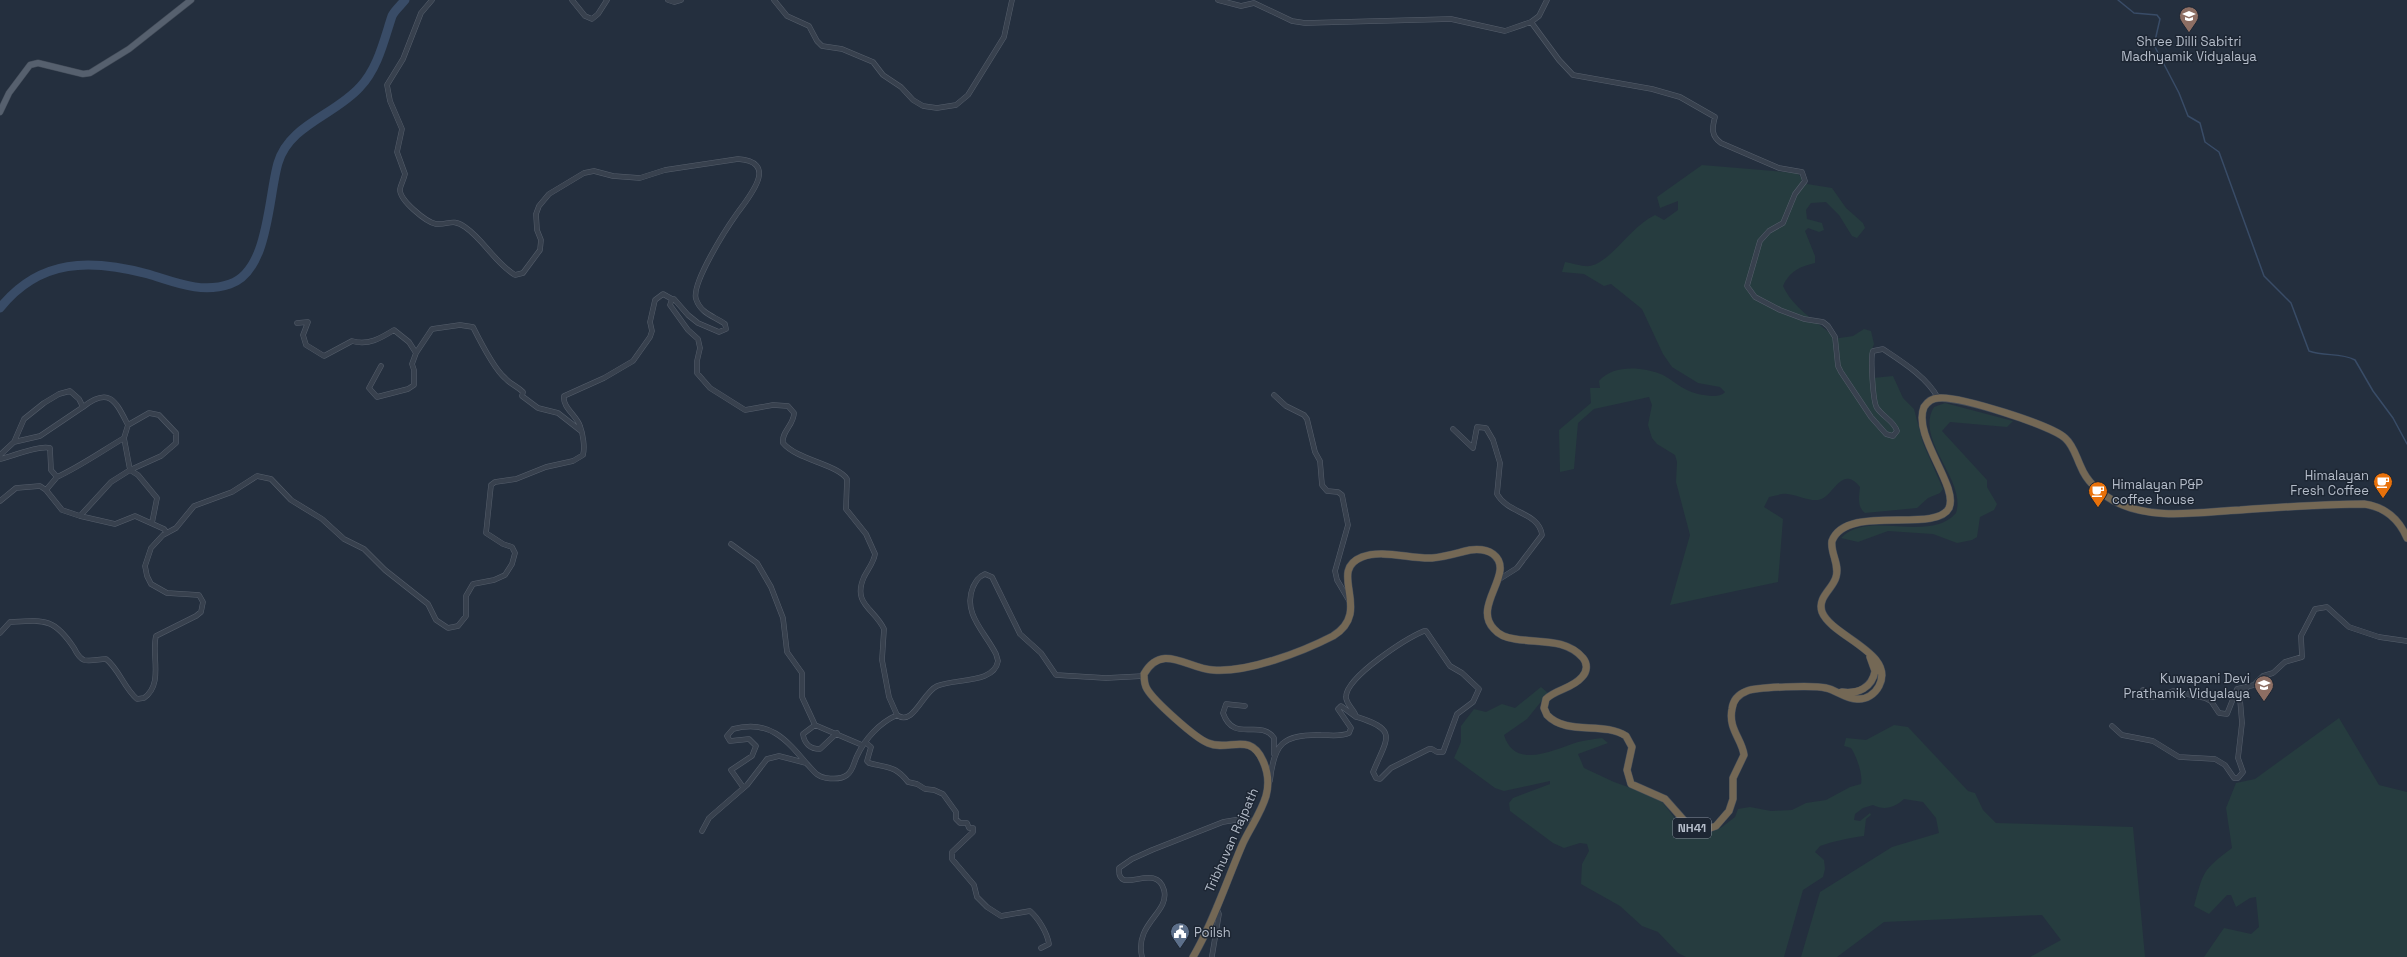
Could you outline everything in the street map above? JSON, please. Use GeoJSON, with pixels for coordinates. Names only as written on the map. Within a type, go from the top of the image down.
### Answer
{"type":"FeatureCollection","features":[{"type":"Feature","properties":{"kind":"highway"},"geometry":{"type":"LineString","coordinates":[[1938,398],[1958,400],[2036,422],[2053,429],[2071,445],[2084,474],[2093,485],[2113,500],[2130,507],[2176,513],[2364,504],[2381,508],[2389,513],[2400,526],[2407,538]]}},
{"type":"Feature","properties":{"kind":"highway","name":"NH41"},"geometry":{"type":"LineString","coordinates":[[1144,676],[1154,663],[1168,658],[1176,658],[1195,667],[1214,670],[1235,670],[1260,665],[1320,642],[1338,632],[1349,621],[1351,605],[1347,584],[1349,571],[1357,560],[1369,555],[1432,558],[1482,550],[1493,554],[1499,562],[1500,570],[1498,580],[1487,611],[1488,621],[1495,630],[1512,638],[1565,646],[1579,654],[1586,664],[1584,674],[1576,683],[1546,699],[1544,708],[1547,715],[1563,724],[1612,730],[1626,736],[1632,747],[1627,767],[1629,782],[1634,786],[1652,792],[1665,799],[1687,824],[1696,830],[1705,831],[1716,826],[1727,814],[1731,805],[1733,778],[1744,755],[1734,733],[1731,717],[1732,705],[1738,697],[1746,691],[1759,689],[1820,687],[1860,699],[1871,695],[1878,688],[1882,679],[1881,668],[1866,651],[1830,622],[1822,612],[1822,599],[1837,575],[1832,541],[1838,532],[1852,525],[1871,521],[1928,519],[1940,516],[1947,510],[1950,501],[1948,490],[1928,442],[1922,422],[1924,407],[1930,400],[1938,398]]}},
{"type":"Feature","properties":{"kind":"highway","name":"Tribhuvan Rajpath"},"geometry":{"type":"LineString","coordinates":[[1144,676],[1145,685],[1152,696],[1198,738],[1213,745],[1246,744],[1256,749],[1267,772],[1267,788],[1263,804],[1193,957]]}},
{"type":"Feature","properties":{"kind":"main road"},"geometry":{"type":"LineString","coordinates":[[0,112],[9,94],[30,65],[38,63],[83,74],[90,73],[129,49],[191,0]]}},
{"type":"Feature","properties":{"kind":"street"},"geometry":{"type":"LineString","coordinates":[[0,632],[10,622],[39,620],[50,622],[67,637],[80,658],[86,661],[100,659],[108,661],[133,696],[137,699],[144,698],[150,692],[155,673],[156,636],[196,616],[202,607],[203,602],[199,595],[167,593],[156,588],[148,580],[146,566],[147,556],[153,544],[176,528],[194,506],[232,492],[252,478],[266,476],[291,500],[322,519],[344,539],[368,553],[385,570],[428,604],[440,624],[451,628],[462,623],[466,616],[466,596],[470,587],[473,584],[499,579],[512,564],[514,549],[486,532],[491,485],[580,458],[584,450],[581,431],[577,420],[563,402],[564,396],[604,378],[633,361],[650,337],[652,331],[650,322],[655,300],[663,294],[676,300],[688,315],[698,323],[719,332],[726,329],[725,324],[704,313],[696,300],[695,291],[720,241],[756,189],[758,171],[755,164],[746,160],[738,159],[665,170],[640,178],[613,176],[594,171],[584,172],[549,194],[539,206],[536,219],[541,240],[540,250],[523,273],[515,275],[505,269],[479,238],[465,227],[453,221],[437,224],[430,222],[415,210],[401,194],[400,189],[405,174],[397,152],[402,129],[390,101],[387,85],[403,59],[421,13],[432,0]]}},
{"type":"Feature","properties":{"kind":"street"},"geometry":{"type":"LineString","coordinates":[[572,0],[586,16],[592,19],[598,14],[607,0]]}},
{"type":"Feature","properties":{"kind":"street"},"geometry":{"type":"LineString","coordinates":[[668,0],[674,2],[681,0]]}},
{"type":"Feature","properties":{"kind":"street"},"geometry":{"type":"LineString","coordinates":[[774,0],[787,16],[809,26],[817,41],[822,46],[842,49],[873,62],[883,75],[901,88],[913,100],[923,106],[938,108],[956,105],[968,95],[1004,37],[1012,0]]}},
{"type":"Feature","properties":{"kind":"street"},"geometry":{"type":"LineString","coordinates":[[1218,0],[1241,6],[1254,3],[1292,21],[1305,24],[1452,20],[1505,31],[1531,22],[1539,16],[1547,0]]}},
{"type":"Feature","properties":{"kind":"street"},"geometry":{"type":"LineString","coordinates":[[1531,22],[1559,60],[1573,75],[1635,85],[1680,97],[1715,117],[1713,131],[1714,137],[1721,143],[1779,168],[1802,172],[1805,181],[1795,194],[1783,223],[1769,230],[1760,241],[1747,286],[1750,292],[1755,297],[1780,310],[1804,319],[1823,322],[1828,326],[1835,337],[1838,366],[1841,372],[1871,417],[1890,437],[1896,434],[1896,427],[1874,403],[1874,380],[1871,360],[1874,351],[1883,349],[1900,360],[1928,385],[1938,398]]}},
{"type":"Feature","properties":{"kind":"street"},"geometry":{"type":"LineString","coordinates":[[672,299],[670,305],[678,317],[698,339],[700,348],[696,368],[704,383],[723,398],[745,410],[773,405],[788,406],[794,413],[794,419],[784,435],[783,443],[797,453],[841,473],[847,479],[846,510],[866,534],[875,554],[864,578],[860,594],[867,607],[884,628],[882,660],[889,697],[897,715]]}},
{"type":"Feature","properties":{"kind":"street"},"geometry":{"type":"LineString","coordinates":[[298,323],[308,322],[303,335],[306,345],[324,356],[352,341],[362,344],[382,338],[394,330],[409,342],[416,353]]}},
{"type":"Feature","properties":{"kind":"street"},"geometry":{"type":"LineString","coordinates":[[381,366],[369,388],[377,397],[408,389],[414,385],[414,370],[412,364],[416,353],[432,329],[460,324],[473,328],[496,368],[506,379],[518,386],[523,392],[522,396],[538,408],[558,413],[581,431]]}},
{"type":"Feature","properties":{"kind":"street"},"geometry":{"type":"LineString","coordinates":[[0,455],[14,442],[24,419],[44,403],[59,394],[68,390],[73,392],[83,407]]}},
{"type":"Feature","properties":{"kind":"street"},"geometry":{"type":"LineString","coordinates":[[1274,395],[1286,406],[1304,415],[1310,426],[1315,452],[1320,461],[1322,485],[1327,491],[1338,492],[1342,495],[1348,525],[1335,571],[1337,580],[1351,605]]}},
{"type":"Feature","properties":{"kind":"street"},"geometry":{"type":"LineString","coordinates":[[14,442],[40,436],[94,399],[110,398],[116,402],[128,425]]}},
{"type":"Feature","properties":{"kind":"street"},"geometry":{"type":"LineString","coordinates":[[80,516],[111,482],[130,470],[161,456],[176,443],[176,433],[159,415],[149,413],[128,425],[124,438],[130,470],[138,475],[157,498],[152,523]]}},
{"type":"Feature","properties":{"kind":"street"},"geometry":{"type":"LineString","coordinates":[[1453,429],[1473,448],[1477,427],[1486,428],[1493,440],[1500,463],[1497,494],[1513,509],[1536,520],[1541,528],[1542,535],[1518,568],[1498,580]]}},
{"type":"Feature","properties":{"kind":"street"},"geometry":{"type":"LineString","coordinates":[[46,490],[57,477],[74,469],[87,459],[124,438]]}},
{"type":"Feature","properties":{"kind":"street"},"geometry":{"type":"LineString","coordinates":[[0,460],[28,453],[43,446],[50,448],[51,470],[57,477]]}},
{"type":"Feature","properties":{"kind":"street"},"geometry":{"type":"LineString","coordinates":[[0,501],[16,488],[40,486],[46,490],[62,510],[80,516],[115,524],[135,516],[152,523],[167,533]]}},
{"type":"Feature","properties":{"kind":"street"},"geometry":{"type":"LineString","coordinates":[[731,544],[757,563],[771,587],[783,618],[787,652],[802,673],[802,698],[815,724],[871,747],[867,761],[869,763],[887,766],[901,772],[908,782],[917,784],[925,790],[934,790],[947,798],[956,812],[956,819],[960,822],[967,823],[969,828],[974,830],[952,852],[952,859],[974,885],[977,897],[987,907],[1001,916],[1030,911],[1037,917],[1048,937],[1049,944],[1041,948]]}},
{"type":"Feature","properties":{"kind":"street"},"geometry":{"type":"LineString","coordinates":[[743,787],[731,770],[752,756],[756,746],[749,739],[730,741],[727,736],[733,729],[756,726],[775,732],[821,777],[840,778],[851,772],[864,744],[878,726],[897,715],[904,717],[915,712],[924,696],[932,688],[953,681],[990,675],[998,666],[996,654],[974,619],[969,605],[975,583],[985,574],[989,574],[994,580],[1020,634],[1042,653],[1056,675],[1106,678],[1144,676]]}},
{"type":"Feature","properties":{"kind":"street"},"geometry":{"type":"LineString","coordinates":[[2143,690],[2147,697],[2173,691],[2205,698],[2211,701],[2219,713],[2224,715],[2227,714],[2237,689],[2254,685],[2263,676],[2273,673],[2285,662],[2302,657],[2301,636],[2315,609],[2318,607],[2327,607],[2349,627],[2379,637],[2407,641]]}},
{"type":"Feature","properties":{"kind":"street"},"geometry":{"type":"LineString","coordinates":[[1274,754],[1282,743],[1303,734],[1342,736],[1349,733],[1351,728],[1339,714],[1339,707],[1343,707],[1357,717],[1375,723],[1383,728],[1386,734],[1385,744],[1373,772],[1376,778],[1380,779],[1391,768],[1429,749],[1442,752],[1457,714],[1473,702],[1479,689],[1462,673],[1450,666],[1426,631],[1424,631],[1382,657],[1347,689],[1346,699],[1357,717]]}},
{"type":"Feature","properties":{"kind":"street"},"geometry":{"type":"LineString","coordinates":[[2112,726],[2122,735],[2153,741],[2179,757],[2215,759],[2225,765],[2234,778],[2238,778],[2243,772],[2238,758],[2242,723],[2240,699],[2241,693],[2248,687]]}},
{"type":"Feature","properties":{"kind":"street"},"geometry":{"type":"LineString","coordinates":[[1244,706],[1226,704],[1223,709],[1226,720],[1232,727],[1237,729],[1263,730],[1270,733],[1274,738],[1274,754],[1269,792],[1263,804]]}},
{"type":"Feature","properties":{"kind":"street"},"geometry":{"type":"LineString","coordinates":[[815,724],[803,734],[807,744],[811,748],[820,749],[837,733]]}},
{"type":"Feature","properties":{"kind":"street"},"geometry":{"type":"LineString","coordinates":[[702,830],[709,818],[743,787],[771,757],[779,756],[807,764]]}},
{"type":"Feature","properties":{"kind":"street"},"geometry":{"type":"LineString","coordinates":[[1142,957],[1140,943],[1146,926],[1164,904],[1164,888],[1159,879],[1151,876],[1131,882],[1124,879],[1119,872],[1119,868],[1152,850],[1223,822],[1241,819],[1254,821]]}},
{"type":"Feature","properties":{"kind":"street"},"geometry":{"type":"LineString","coordinates":[[1212,956],[1220,914],[1216,906]]}},
{"type":"Feature","properties":{"kind":"green space"},"geometry":{"type":"Polygon","coordinates":[[[1702,165],[1797,173],[1802,178],[1801,183],[1832,188],[1846,208],[1863,223],[1865,228],[1857,238],[1852,236],[1839,215],[1826,202],[1811,203],[1806,210],[1807,219],[1822,223],[1824,230],[1819,232],[1808,228],[1805,231],[1815,256],[1815,263],[1796,270],[1792,273],[1783,286],[1792,301],[1832,335],[1833,339],[1853,336],[1864,329],[1871,331],[1874,344],[1869,357],[1872,378],[1893,376],[1903,398],[1914,409],[1923,443],[1943,489],[1940,493],[1928,498],[1917,508],[1865,513],[1862,511],[1860,505],[1860,487],[1848,479],[1842,480],[1828,494],[1818,500],[1811,500],[1785,494],[1769,497],[1764,507],[1783,519],[1778,582],[1670,605],[1690,535],[1676,482],[1677,462],[1675,455],[1657,444],[1652,438],[1648,425],[1652,405],[1649,397],[1594,409],[1578,423],[1574,469],[1560,472],[1559,430],[1591,403],[1590,388],[1600,388],[1599,381],[1613,372],[1621,370],[1638,369],[1655,372],[1695,393],[1718,396],[1725,392],[1720,387],[1698,383],[1672,367],[1663,354],[1642,309],[1611,284],[1604,286],[1584,274],[1562,272],[1565,262],[1587,266],[1598,263],[1606,258],[1646,220],[1655,215],[1664,220],[1678,210],[1678,201],[1660,208],[1657,197],[1702,165]]]}},
{"type":"Feature","properties":{"kind":"green space"},"geometry":{"type":"Polygon","coordinates":[[[1945,403],[2013,421],[2007,427],[1950,422],[1942,431],[1987,480],[1987,487],[1997,504],[1994,510],[1980,517],[1977,537],[1972,540],[1957,543],[1933,534],[1888,531],[1858,542],[1841,538],[1853,530],[1867,526],[1930,526],[1944,522],[1956,513],[1957,500],[1954,487],[1935,446],[1931,433],[1930,420],[1934,407],[1945,403]]]}},
{"type":"Feature","properties":{"kind":"green space"},"geometry":{"type":"Polygon","coordinates":[[[1541,687],[1548,693],[1527,719],[1504,735],[1509,746],[1517,752],[1526,755],[1536,755],[1578,742],[1602,738],[1608,743],[1578,754],[1584,768],[1614,782],[1659,798],[1686,832],[1693,836],[1705,835],[1722,827],[1735,817],[1738,809],[1750,807],[1771,811],[1792,810],[1806,803],[1826,800],[1850,787],[1861,784],[1859,766],[1855,756],[1851,748],[1844,746],[1846,738],[1866,740],[1894,725],[1908,727],[1968,791],[1975,793],[1983,810],[1996,823],[2133,827],[2145,957],[2030,957],[2061,940],[2042,915],[1884,922],[1837,957],[1801,957],[1820,892],[1892,847],[1939,833],[1936,818],[1923,802],[1904,799],[1897,804],[1886,808],[1873,805],[1863,808],[1855,814],[1854,820],[1860,821],[1870,813],[1871,815],[1866,819],[1864,836],[1820,846],[1815,852],[1824,860],[1825,869],[1823,877],[1803,890],[1784,957],[1686,957],[1678,953],[1658,932],[1642,926],[1620,906],[1581,884],[1582,864],[1589,851],[1587,844],[1580,843],[1564,848],[1553,843],[1510,811],[1509,803],[1513,798],[1550,784],[1550,781],[1504,791],[1495,788],[1454,758],[1461,742],[1461,726],[1474,709],[1486,712],[1502,704],[1515,708],[1541,687]]]}},
{"type":"Feature","properties":{"kind":"green space"},"geometry":{"type":"Polygon","coordinates":[[[2339,718],[2379,785],[2407,792],[2407,957],[2204,957],[2224,928],[2251,934],[2259,927],[2256,897],[2250,898],[2236,907],[2231,895],[2227,895],[2209,914],[2194,906],[2200,885],[2209,867],[2232,848],[2226,808],[2236,783],[2255,779],[2339,718]]]}},
{"type":"Feature","properties":{"kind":"waterway"},"geometry":{"type":"LineString","coordinates":[[0,308],[32,279],[49,271],[68,267],[87,265],[127,269],[188,286],[209,288],[230,284],[243,276],[253,264],[260,249],[269,213],[278,163],[284,150],[292,139],[302,130],[350,97],[360,87],[376,63],[392,16],[405,0]]}},
{"type":"Feature","properties":{"kind":"waterway"},"geometry":{"type":"LineString","coordinates":[[2118,0],[2134,13],[2157,15],[2160,19],[2154,45],[2179,93],[2188,116],[2200,123],[2205,142],[2219,152],[2264,276],[2291,303],[2309,351],[2321,354],[2344,356],[2355,360],[2373,391],[2393,418],[2407,444]]}},
{"type":"Feature","properties":{"kind":"place","name":"Shree Dilli Sabitri Madhyamik Vidyalaya"},"geometry":{"type":"Point","coordinates":[2189,33]}},
{"type":"Feature","properties":{"kind":"place","name":"Himalayan Fresh Coffee"},"geometry":{"type":"Point","coordinates":[2383,499]}},
{"type":"Feature","properties":{"kind":"place","name":"Himalayan P&P coffee house"},"geometry":{"type":"Point","coordinates":[2098,508]}},
{"type":"Feature","properties":{"kind":"place","name":"Kuwapani Devi Prathamik Vidyalaya"},"geometry":{"type":"Point","coordinates":[2264,702]}},
{"type":"Feature","properties":{"kind":"place","name":"Poilsh"},"geometry":{"type":"Point","coordinates":[1180,949]}}]}
